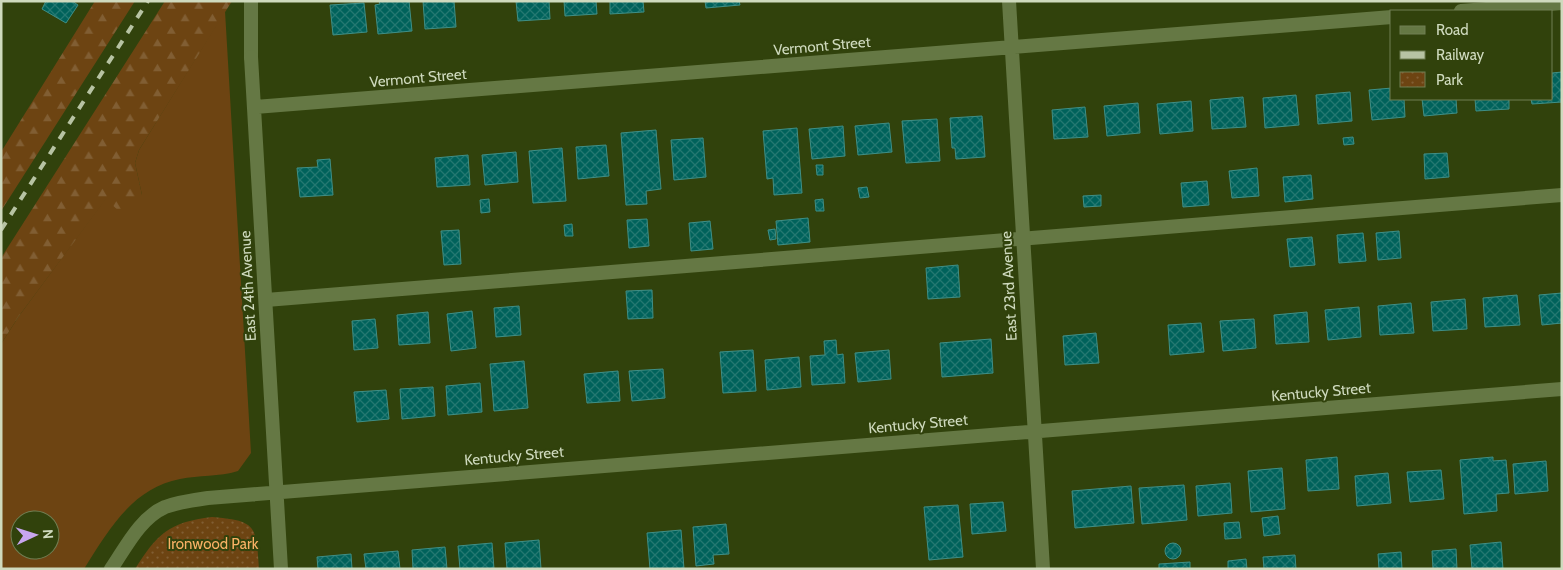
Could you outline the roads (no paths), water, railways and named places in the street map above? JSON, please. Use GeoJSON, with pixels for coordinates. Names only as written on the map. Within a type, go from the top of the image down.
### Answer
{"type":"FeatureCollection","features":[{"type":"Feature","properties":{"kind":"street","name":"East 24th Avenue"},"geometry":{"type":"LineString","coordinates":[[251,1],[251,57],[281,569]]}},
{"type":"Feature","properties":{"kind":"street","name":"East 23rd Avenue"},"geometry":{"type":"LineString","coordinates":[[1009,1],[1043,569]]}},
{"type":"Feature","properties":{"kind":"street"},"geometry":{"type":"LineString","coordinates":[[1473,10],[1562,3]]}},
{"type":"Feature","properties":{"kind":"street","name":"Vermont Street"},"geometry":{"type":"LineString","coordinates":[[255,108],[1390,17]]}},
{"type":"Feature","properties":{"kind":"street"},"geometry":{"type":"LineString","coordinates":[[266,300],[1562,195]]}},
{"type":"Feature","properties":{"kind":"street","name":"Kentucky Street"},"geometry":{"type":"LineString","coordinates":[[111,569],[138,529],[151,517],[164,508],[181,502],[208,498],[1562,389]]}},
{"type":"Feature","properties":{"kind":"railway"},"geometry":{"type":"LineString","coordinates":[[1,230],[148,1]]}},
{"type":"Feature","properties":{"kind":"park label","name":"Ironwood Park"},"geometry":{"type":"Point","coordinates":[213,544]}}]}
